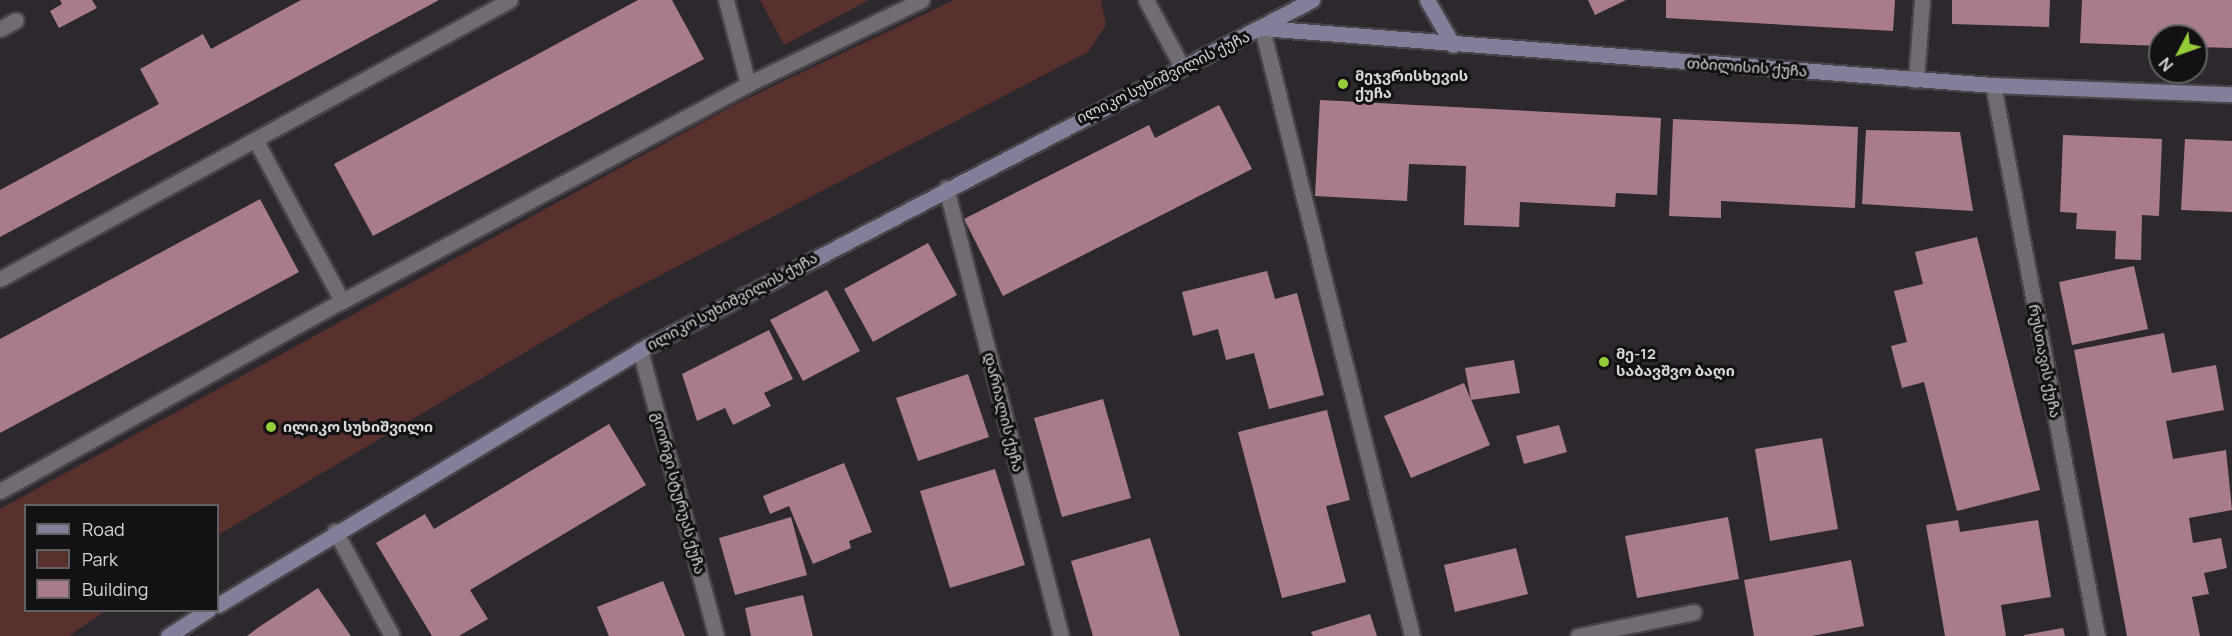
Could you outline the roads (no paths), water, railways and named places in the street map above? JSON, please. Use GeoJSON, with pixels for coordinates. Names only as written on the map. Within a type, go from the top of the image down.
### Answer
{"type":"FeatureCollection","features":[{"type":"Feature","properties":{"kind":"main road","name":"ილიკო სუხიშვილის ქუჩა"},"geometry":{"type":"LineString","coordinates":[[219,604],[335,531],[640,350],[1181,65],[1262,28],[1312,0]]}},
{"type":"Feature","properties":{"kind":"main road"},"geometry":{"type":"LineString","coordinates":[[1427,0],[1453,45]]}},
{"type":"Feature","properties":{"kind":"main road","name":"თბილისის ქუჩა"},"geometry":{"type":"LineString","coordinates":[[1262,28],[1453,45],[1916,80],[2232,94]]}},
{"type":"Feature","properties":{"kind":"main road"},"geometry":{"type":"LineString","coordinates":[[168,636],[205,612]]}},
{"type":"Feature","properties":{"kind":"street"},"geometry":{"type":"LineString","coordinates":[[0,279],[510,0]]}},
{"type":"Feature","properties":{"kind":"street"},"geometry":{"type":"LineString","coordinates":[[726,0],[748,84]]}},
{"type":"Feature","properties":{"kind":"street"},"geometry":{"type":"LineString","coordinates":[[0,491],[342,301],[748,84],[922,0]]}},
{"type":"Feature","properties":{"kind":"street"},"geometry":{"type":"LineString","coordinates":[[1146,0],[1181,65]]}},
{"type":"Feature","properties":{"kind":"street"},"geometry":{"type":"LineString","coordinates":[[1916,80],[1922,0]]}},
{"type":"Feature","properties":{"kind":"street"},"geometry":{"type":"LineString","coordinates":[[0,29],[16,20]]}},
{"type":"Feature","properties":{"kind":"street"},"geometry":{"type":"LineString","coordinates":[[1262,28],[1412,636]]}},
{"type":"Feature","properties":{"kind":"street","name":"რუსთავის ქუჩა"},"geometry":{"type":"LineString","coordinates":[[1993,85],[2097,636]]}},
{"type":"Feature","properties":{"kind":"street"},"geometry":{"type":"LineString","coordinates":[[256,141],[342,301]]}},
{"type":"Feature","properties":{"kind":"street","name":"დარიალის ქუჩა"},"geometry":{"type":"LineString","coordinates":[[946,188],[1061,636]]}},
{"type":"Feature","properties":{"kind":"street","name":"გიორგი სტურუას ქუჩა"},"geometry":{"type":"LineString","coordinates":[[640,350],[716,636]]}},
{"type":"Feature","properties":{"kind":"street"},"geometry":{"type":"LineString","coordinates":[[335,531],[392,636]]}},
{"type":"Feature","properties":{"kind":"street"},"geometry":{"type":"LineString","coordinates":[[1578,636],[1694,612]]}},
{"type":"Feature","properties":{"kind":"place","name":"მეჯვრისხევის ქუჩა"},"geometry":{"type":"Point","coordinates":[1343,84]}},
{"type":"Feature","properties":{"kind":"place","name":"მე-12 საბავშვო ბაღი"},"geometry":{"type":"Point","coordinates":[1604,362]}},
{"type":"Feature","properties":{"kind":"place","name":"ილიკო სუხიშვილი"},"geometry":{"type":"Point","coordinates":[271,427]}}]}
